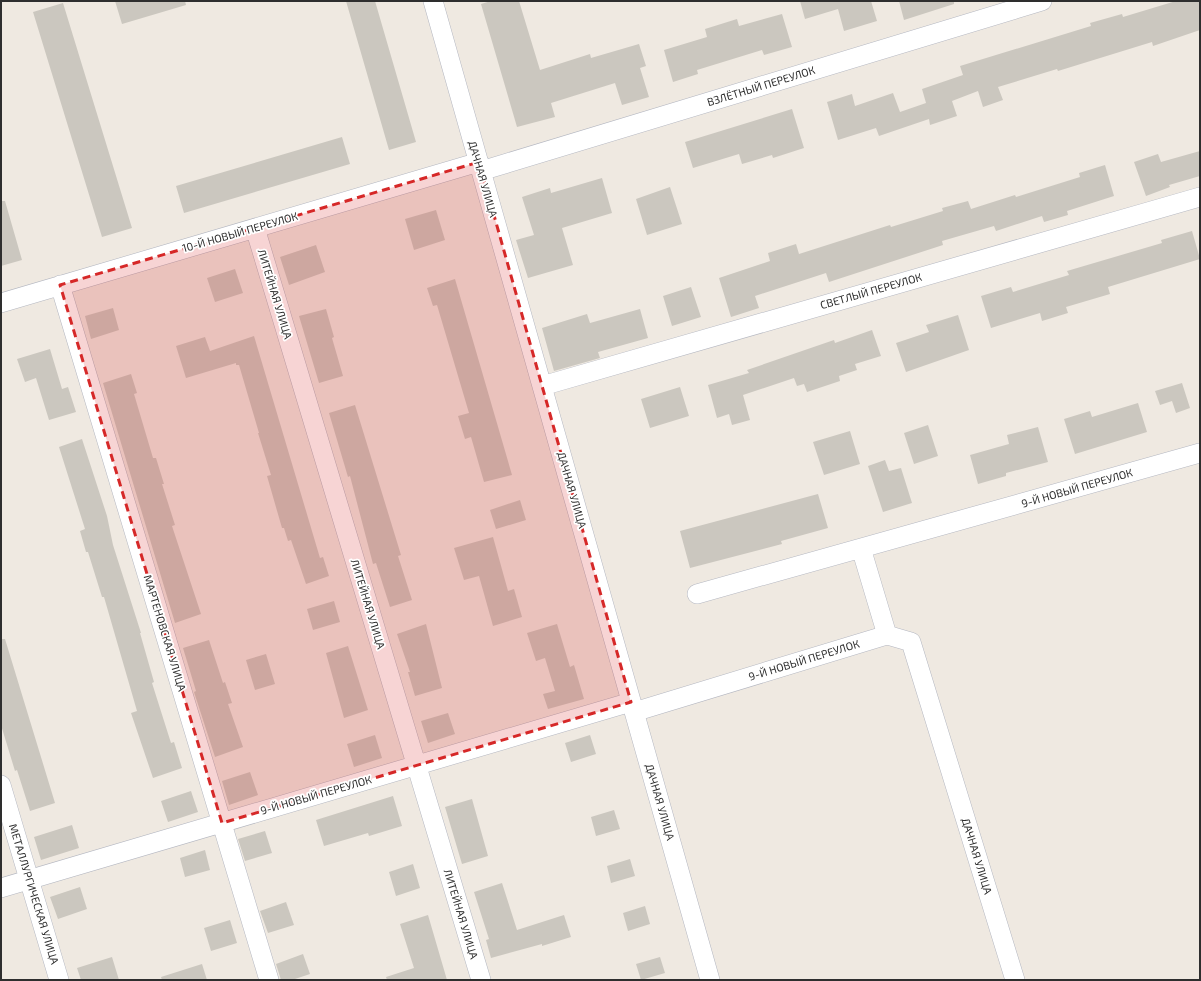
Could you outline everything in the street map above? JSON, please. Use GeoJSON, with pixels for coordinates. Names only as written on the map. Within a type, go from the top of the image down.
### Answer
{"type":"FeatureCollection","features":[{"type":"Feature","properties":{"kind":"street","name":"ДАЧНАЯ УЛИЦА"},"geometry":{"type":"LineString","coordinates":[[433,1],[710,980]]}},
{"type":"Feature","properties":{"kind":"street","name":"ВЗЛЁТНЫЙ ПЕРЕУЛОК"},"geometry":{"type":"LineString","coordinates":[[480,167],[1042,1]]}},
{"type":"Feature","properties":{"kind":"street","name":"10-Й НОВЫЙ ПЕРЕУЛОК"},"geometry":{"type":"LineString","coordinates":[[1,303],[255,228],[480,167]]}},
{"type":"Feature","properties":{"kind":"street","name":"СВЕТЛЫЙ ПЕРЕУЛОК"},"geometry":{"type":"LineString","coordinates":[[542,386],[1200,197]]}},
{"type":"Feature","properties":{"kind":"street","name":"ЛИТЕЙНАЯ УЛИЦА"},"geometry":{"type":"LineString","coordinates":[[255,228],[481,980]]}},
{"type":"Feature","properties":{"kind":"street","name":"МАРТЕНОВСКАЯ УЛИЦА"},"geometry":{"type":"LineString","coordinates":[[60,285],[269,980]]}},
{"type":"Feature","properties":{"kind":"street","name":"9-Й НОВЫЙ ПЕРЕУЛОК"},"geometry":{"type":"LineString","coordinates":[[697,594],[1200,453]]}},
{"type":"Feature","properties":{"kind":"street"},"geometry":{"type":"LineString","coordinates":[[861,548],[887,635]]}},
{"type":"Feature","properties":{"kind":"street","name":"ДАЧНАЯ УЛИЦА"},"geometry":{"type":"LineString","coordinates":[[887,635],[910,642],[1015,980]]}},
{"type":"Feature","properties":{"kind":"street","name":"9-Й НОВЫЙ ПЕРЕУЛОК"},"geometry":{"type":"LineString","coordinates":[[1,888],[416,765],[633,707],[887,635]]}},
{"type":"Feature","properties":{"kind":"street","name":"МЕТАЛЛУРГИЧЕСКАЯ УЛИЦА"},"geometry":{"type":"LineString","coordinates":[[1,785],[59,980]]}},
{"type":"Feature","properties":{"kind":"highlighted area"},"geometry":{"type":"Polygon","coordinates":[[[479,162],[631,702],[222,823],[60,285],[479,162]]]}},
{"type":"Feature","properties":{"kind":"building"},"geometry":{"type":"Polygon","coordinates":[[[115,1],[185,1],[186,5],[122,24],[115,1]]]}},
{"type":"Feature","properties":{"kind":"building"},"geometry":{"type":"Polygon","coordinates":[[[346,1],[375,1],[416,142],[389,150],[346,1]]]}},
{"type":"Feature","properties":{"kind":"building"},"geometry":{"type":"Polygon","coordinates":[[[491,1],[519,1],[540,70],[590,54],[591,58],[639,44],[646,66],[640,68],[649,97],[622,105],[615,83],[551,103],[555,117],[517,127],[481,4],[491,1]]]}},
{"type":"Feature","properties":{"kind":"building"},"geometry":{"type":"Polygon","coordinates":[[[800,1],[871,1],[877,21],[844,31],[838,9],[805,19],[800,1]]]}},
{"type":"Feature","properties":{"kind":"building"},"geometry":{"type":"Polygon","coordinates":[[[899,1],[954,1],[954,4],[904,20],[899,1]]]}},
{"type":"Feature","properties":{"kind":"building"},"geometry":{"type":"Polygon","coordinates":[[[1176,1],[1200,1],[1200,30],[1153,46],[1152,42],[1058,71],[1057,69],[998,87],[1003,100],[983,107],[978,91],[952,101],[957,116],[930,125],[929,119],[879,136],[876,128],[838,140],[827,102],[852,94],[855,106],[893,93],[900,112],[926,103],[922,89],[963,75],[960,66],[1091,26],[1090,23],[1122,14],[1123,17],[1176,1]]]}},
{"type":"Feature","properties":{"kind":"building"},"geometry":{"type":"Polygon","coordinates":[[[63,3],[132,228],[102,237],[33,12],[63,3]]]}},
{"type":"Feature","properties":{"kind":"building"},"geometry":{"type":"Polygon","coordinates":[[[782,14],[792,47],[764,55],[762,50],[697,70],[698,74],[673,82],[664,50],[707,37],[705,29],[737,19],[739,26],[782,14]]]}},
{"type":"Feature","properties":{"kind":"building"},"geometry":{"type":"Polygon","coordinates":[[[792,109],[804,148],[773,158],[772,155],[742,164],[739,154],[693,168],[685,142],[792,109]]]}},
{"type":"Feature","properties":{"kind":"building"},"geometry":{"type":"Polygon","coordinates":[[[342,137],[350,164],[184,213],[176,186],[342,137]]]}},
{"type":"Feature","properties":{"kind":"building"},"geometry":{"type":"Polygon","coordinates":[[[1200,151],[1200,176],[1169,185],[1170,187],[1146,196],[1134,162],[1158,154],[1161,162],[1200,151]]]}},
{"type":"Feature","properties":{"kind":"building"},"geometry":{"type":"Polygon","coordinates":[[[1105,165],[1114,196],[1067,211],[1068,215],[1044,222],[1042,216],[996,231],[994,226],[942,241],[943,245],[829,282],[826,273],[755,296],[759,308],[731,317],[719,278],[770,261],[768,253],[796,244],[799,254],[890,225],[891,227],[943,211],[942,208],[968,201],[971,209],[1015,195],[1016,197],[1080,177],[1079,173],[1105,165]]]}},
{"type":"Feature","properties":{"kind":"building"},"geometry":{"type":"Polygon","coordinates":[[[602,178],[612,213],[562,228],[573,265],[528,278],[516,240],[534,235],[522,197],[550,188],[551,193],[602,178]]]}},
{"type":"Feature","properties":{"kind":"building"},"geometry":{"type":"Polygon","coordinates":[[[670,187],[682,224],[647,235],[636,199],[670,187]]]}},
{"type":"Feature","properties":{"kind":"building"},"geometry":{"type":"Polygon","coordinates":[[[1,201],[5,201],[22,260],[1,266],[1,201]]]}},
{"type":"Feature","properties":{"kind":"building"},"geometry":{"type":"Polygon","coordinates":[[[436,210],[445,240],[414,250],[405,219],[436,210]]]}},
{"type":"Feature","properties":{"kind":"building"},"geometry":{"type":"Polygon","coordinates":[[[1192,231],[1200,259],[1108,287],[1110,294],[1066,307],[1068,313],[1042,321],[1040,313],[991,328],[981,296],[1011,287],[1013,292],[1069,275],[1067,271],[1162,243],[1161,240],[1192,231]]]}},
{"type":"Feature","properties":{"kind":"building"},"geometry":{"type":"Polygon","coordinates":[[[316,245],[325,272],[289,285],[280,257],[316,245]]]}},
{"type":"Feature","properties":{"kind":"building"},"geometry":{"type":"Polygon","coordinates":[[[235,269],[243,293],[215,302],[207,278],[235,269]]]}},
{"type":"Feature","properties":{"kind":"building"},"geometry":{"type":"Polygon","coordinates":[[[455,279],[512,475],[484,482],[471,437],[465,439],[458,416],[469,413],[437,305],[433,306],[427,288],[455,279]]]}},
{"type":"Feature","properties":{"kind":"building"},"geometry":{"type":"Polygon","coordinates":[[[691,287],[701,317],[672,326],[663,296],[691,287]]]}},
{"type":"Feature","properties":{"kind":"building"},"geometry":{"type":"Polygon","coordinates":[[[113,308],[119,330],[91,339],[85,316],[113,308]]]}},
{"type":"Feature","properties":{"kind":"building"},"geometry":{"type":"Polygon","coordinates":[[[326,309],[334,337],[332,338],[343,376],[319,383],[299,316],[326,309]]]}},
{"type":"Feature","properties":{"kind":"building"},"geometry":{"type":"Polygon","coordinates":[[[640,309],[648,338],[598,352],[600,358],[554,371],[542,328],[587,314],[590,323],[640,309]]]}},
{"type":"Feature","properties":{"kind":"building"},"geometry":{"type":"Polygon","coordinates":[[[958,315],[969,350],[906,372],[896,343],[929,332],[926,325],[958,315]]]}},
{"type":"Feature","properties":{"kind":"building"},"geometry":{"type":"Polygon","coordinates":[[[872,330],[881,356],[855,364],[857,370],[839,376],[840,381],[807,392],[804,384],[797,386],[794,378],[743,395],[750,420],[732,425],[729,414],[717,418],[708,385],[749,373],[747,370],[834,340],[835,343],[872,330]]]}},
{"type":"Feature","properties":{"kind":"building"},"geometry":{"type":"Polygon","coordinates":[[[254,336],[320,558],[323,557],[329,576],[306,584],[291,540],[288,541],[284,528],[282,528],[267,476],[271,475],[239,365],[236,365],[236,363],[186,378],[176,346],[205,337],[210,351],[254,336]]]}},
{"type":"Feature","properties":{"kind":"building"},"geometry":{"type":"Polygon","coordinates":[[[50,349],[62,389],[68,387],[76,412],[49,420],[36,378],[25,382],[17,359],[50,349]]]}},
{"type":"Feature","properties":{"kind":"building"},"geometry":{"type":"Polygon","coordinates":[[[131,374],[137,393],[134,394],[153,458],[156,458],[164,484],[162,484],[175,525],[172,526],[201,614],[175,623],[103,383],[131,374]]]}},
{"type":"Feature","properties":{"kind":"building"},"geometry":{"type":"Polygon","coordinates":[[[1182,383],[1190,408],[1176,413],[1172,401],[1160,405],[1155,391],[1182,383]]]}},
{"type":"Feature","properties":{"kind":"building"},"geometry":{"type":"Polygon","coordinates":[[[680,387],[689,416],[650,428],[641,399],[680,387]]]}},
{"type":"Feature","properties":{"kind":"building"},"geometry":{"type":"Polygon","coordinates":[[[1138,403],[1147,432],[1075,454],[1064,419],[1090,411],[1092,417],[1138,403]]]}},
{"type":"Feature","properties":{"kind":"building"},"geometry":{"type":"Polygon","coordinates":[[[355,405],[401,555],[398,556],[412,600],[390,607],[376,563],[373,564],[350,476],[348,477],[329,413],[355,405]]]}},
{"type":"Feature","properties":{"kind":"building"},"geometry":{"type":"Polygon","coordinates":[[[928,425],[938,456],[914,464],[904,433],[928,425]]]}},
{"type":"Feature","properties":{"kind":"building"},"geometry":{"type":"Polygon","coordinates":[[[1038,427],[1048,462],[1006,473],[1006,476],[978,484],[970,455],[1009,444],[1007,435],[1038,427]]]}},
{"type":"Feature","properties":{"kind":"building"},"geometry":{"type":"Polygon","coordinates":[[[850,431],[860,464],[824,475],[813,442],[850,431]]]}},
{"type":"Feature","properties":{"kind":"building"},"geometry":{"type":"Polygon","coordinates":[[[82,439],[107,516],[113,545],[141,633],[154,682],[152,683],[171,743],[174,742],[182,768],[153,778],[131,713],[137,711],[104,597],[102,597],[88,552],[86,552],[80,531],[85,529],[59,447],[82,439]]]}},
{"type":"Feature","properties":{"kind":"building"},"geometry":{"type":"Polygon","coordinates":[[[885,460],[889,471],[901,468],[912,503],[883,512],[868,466],[885,460]]]}},
{"type":"Feature","properties":{"kind":"building"},"geometry":{"type":"Polygon","coordinates":[[[818,494],[828,528],[781,541],[782,544],[690,568],[680,531],[818,494]]]}},
{"type":"Feature","properties":{"kind":"building"},"geometry":{"type":"Polygon","coordinates":[[[520,500],[526,520],[496,529],[490,510],[520,500]]]}},
{"type":"Feature","properties":{"kind":"building"},"geometry":{"type":"Polygon","coordinates":[[[493,537],[508,591],[514,589],[522,617],[493,626],[479,576],[464,580],[454,548],[493,537]]]}},
{"type":"Feature","properties":{"kind":"building"},"geometry":{"type":"Polygon","coordinates":[[[334,601],[340,622],[313,630],[307,609],[334,601]]]}},
{"type":"Feature","properties":{"kind":"building"},"geometry":{"type":"Polygon","coordinates":[[[426,624],[442,688],[415,696],[408,672],[410,672],[397,634],[426,624]]]}},
{"type":"Feature","properties":{"kind":"building"},"geometry":{"type":"Polygon","coordinates":[[[557,624],[570,667],[574,665],[584,699],[548,709],[543,694],[555,691],[545,658],[536,661],[527,633],[557,624]]]}},
{"type":"Feature","properties":{"kind":"building"},"geometry":{"type":"Polygon","coordinates":[[[1,639],[5,639],[55,803],[30,811],[17,770],[15,771],[1,725],[1,639]]]}},
{"type":"Feature","properties":{"kind":"building"},"geometry":{"type":"Polygon","coordinates":[[[209,640],[223,683],[225,682],[232,703],[228,704],[243,747],[215,757],[194,692],[196,691],[183,648],[209,640]]]}},
{"type":"Feature","properties":{"kind":"building"},"geometry":{"type":"Polygon","coordinates":[[[348,646],[368,710],[344,718],[326,653],[348,646]]]}},
{"type":"Feature","properties":{"kind":"building"},"geometry":{"type":"Polygon","coordinates":[[[266,654],[275,684],[255,690],[246,660],[266,654]]]}},
{"type":"Feature","properties":{"kind":"building"},"geometry":{"type":"Polygon","coordinates":[[[448,713],[455,734],[428,743],[421,721],[448,713]]]}},
{"type":"Feature","properties":{"kind":"building"},"geometry":{"type":"Polygon","coordinates":[[[375,735],[382,758],[354,767],[347,744],[375,735]]]}},
{"type":"Feature","properties":{"kind":"building"},"geometry":{"type":"Polygon","coordinates":[[[590,735],[596,754],[571,762],[565,743],[590,735]]]}},
{"type":"Feature","properties":{"kind":"building"},"geometry":{"type":"Polygon","coordinates":[[[250,772],[258,795],[229,805],[222,781],[250,772]]]}},
{"type":"Feature","properties":{"kind":"building"},"geometry":{"type":"Polygon","coordinates":[[[191,791],[198,812],[168,822],[161,801],[191,791]]]}},
{"type":"Feature","properties":{"kind":"building"},"geometry":{"type":"Polygon","coordinates":[[[393,796],[402,826],[369,836],[368,833],[324,846],[316,820],[393,796]]]}},
{"type":"Feature","properties":{"kind":"building"},"geometry":{"type":"Polygon","coordinates":[[[472,799],[488,856],[462,864],[445,807],[472,799]]]}},
{"type":"Feature","properties":{"kind":"building"},"geometry":{"type":"Polygon","coordinates":[[[614,810],[620,829],[596,836],[591,817],[614,810]]]}},
{"type":"Feature","properties":{"kind":"building"},"geometry":{"type":"Polygon","coordinates":[[[72,825],[79,848],[41,860],[34,837],[72,825]]]}},
{"type":"Feature","properties":{"kind":"building"},"geometry":{"type":"Polygon","coordinates":[[[265,831],[272,853],[245,861],[238,839],[265,831]]]}},
{"type":"Feature","properties":{"kind":"building"},"geometry":{"type":"Polygon","coordinates":[[[205,850],[210,870],[185,877],[180,858],[205,850]]]}},
{"type":"Feature","properties":{"kind":"building"},"geometry":{"type":"Polygon","coordinates":[[[630,859],[635,876],[611,883],[607,866],[630,859]]]}},
{"type":"Feature","properties":{"kind":"building"},"geometry":{"type":"Polygon","coordinates":[[[413,864],[420,888],[396,896],[389,872],[413,864]]]}},
{"type":"Feature","properties":{"kind":"building"},"geometry":{"type":"Polygon","coordinates":[[[502,883],[517,930],[564,915],[571,937],[542,946],[542,944],[491,958],[486,940],[489,939],[474,892],[502,883]]]}},
{"type":"Feature","properties":{"kind":"building"},"geometry":{"type":"Polygon","coordinates":[[[80,887],[87,909],[58,919],[50,897],[80,887]]]}},
{"type":"Feature","properties":{"kind":"building"},"geometry":{"type":"Polygon","coordinates":[[[286,902],[294,925],[268,933],[260,911],[286,902]]]}},
{"type":"Feature","properties":{"kind":"building"},"geometry":{"type":"Polygon","coordinates":[[[645,906],[650,924],[628,931],[623,913],[645,906]]]}},
{"type":"Feature","properties":{"kind":"building"},"geometry":{"type":"Polygon","coordinates":[[[428,915],[447,980],[387,980],[386,977],[414,968],[400,924],[428,915]]]}},
{"type":"Feature","properties":{"kind":"building"},"geometry":{"type":"Polygon","coordinates":[[[230,920],[237,943],[211,951],[204,928],[230,920]]]}},
{"type":"Feature","properties":{"kind":"building"},"geometry":{"type":"Polygon","coordinates":[[[303,954],[310,974],[292,980],[281,980],[276,964],[303,954]]]}},
{"type":"Feature","properties":{"kind":"building"},"geometry":{"type":"Polygon","coordinates":[[[112,957],[119,980],[81,980],[77,968],[112,957]]]}},
{"type":"Feature","properties":{"kind":"building"},"geometry":{"type":"Polygon","coordinates":[[[660,957],[665,973],[641,980],[636,964],[660,957]]]}},
{"type":"Feature","properties":{"kind":"building"},"geometry":{"type":"Polygon","coordinates":[[[202,964],[207,980],[162,980],[161,977],[202,964]]]}}]}
